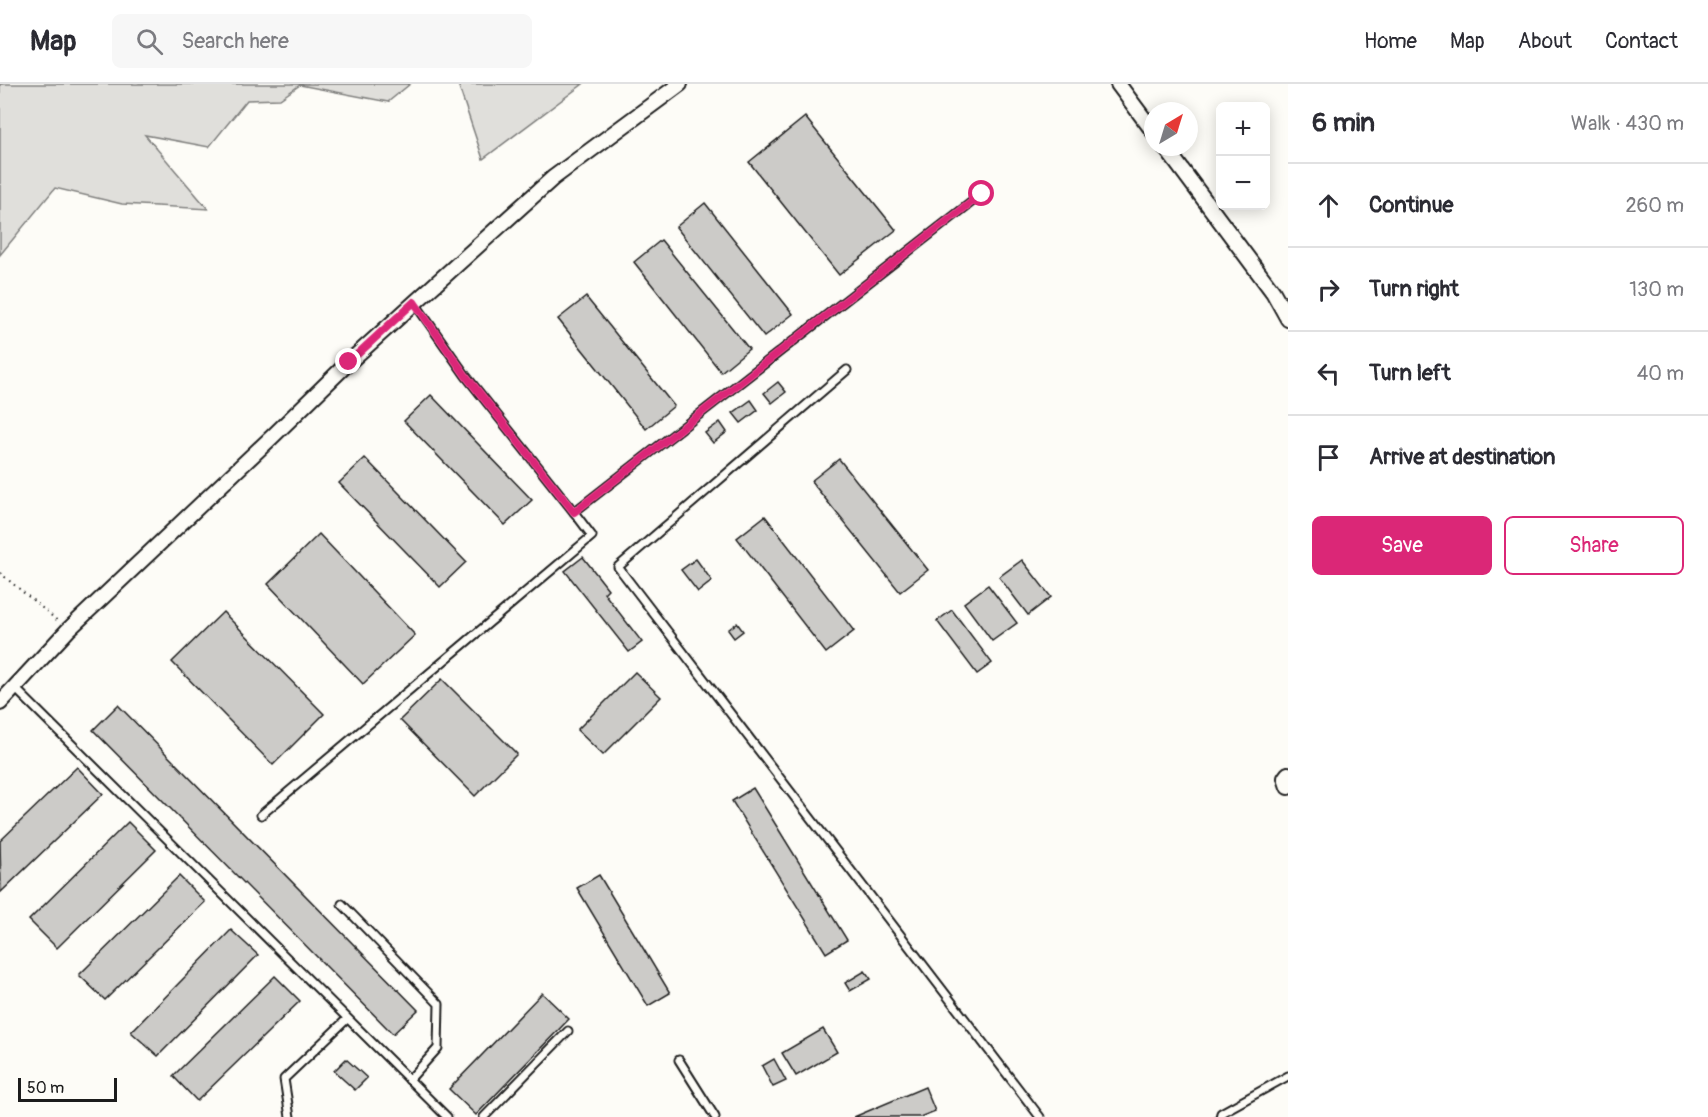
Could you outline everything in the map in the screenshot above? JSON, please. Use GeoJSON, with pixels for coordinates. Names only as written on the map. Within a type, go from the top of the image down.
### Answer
{"type":"FeatureCollection","features":[{"type":"Feature","properties":{"kind":"street"},"geometry":{"type":"LineString","coordinates":[[0,704],[68,630],[414,302],[553,178],[680,84]]}},
{"type":"Feature","properties":{"kind":"street"},"geometry":{"type":"LineString","coordinates":[[1118,84],[1144,119]]}},
{"type":"Feature","properties":{"kind":"street"},"geometry":{"type":"LineString","coordinates":[[1172,156],[1273,292],[1288,319]]}},
{"type":"Feature","properties":{"kind":"street"},"geometry":{"type":"LineString","coordinates":[[1288,774],[1285,778],[1288,787]]}},
{"type":"Feature","properties":{"kind":"lane"},"geometry":{"type":"LineString","coordinates":[[574,512],[982,194]]}},
{"type":"Feature","properties":{"kind":"lane"},"geometry":{"type":"LineString","coordinates":[[261,815],[592,536],[466,376],[414,302]]}},
{"type":"Feature","properties":{"kind":"lane"},"geometry":{"type":"LineString","coordinates":[[847,370],[618,567],[1041,1117]]}},
{"type":"Feature","properties":{"kind":"lane"},"geometry":{"type":"LineString","coordinates":[[15,688],[447,1117]]}},
{"type":"Feature","properties":{"kind":"lane"},"geometry":{"type":"LineString","coordinates":[[342,904],[439,1004],[438,1048],[409,1080]]}},
{"type":"Feature","properties":{"kind":"lane"},"geometry":{"type":"LineString","coordinates":[[290,1117],[284,1079],[347,1019]]}},
{"type":"Feature","properties":{"kind":"lane"},"geometry":{"type":"LineString","coordinates":[[484,1117],[568,1031]]}},
{"type":"Feature","properties":{"kind":"lane"},"geometry":{"type":"LineString","coordinates":[[679,1060],[716,1117]]}},
{"type":"Feature","properties":{"kind":"lane"},"geometry":{"type":"LineString","coordinates":[[1220,1117],[1221,1113],[1288,1076]]}},
{"type":"Feature","properties":{"kind":"path"},"geometry":{"type":"LineString","coordinates":[[0,573],[68,630]]}},
{"type":"Feature","properties":{"kind":"shaded area"},"geometry":{"type":"Polygon","coordinates":[[[0,84],[410,84],[388,102],[300,85],[280,99],[247,100],[209,147],[145,135],[208,209],[122,204],[55,188],[0,255],[0,84]]]}},
{"type":"Feature","properties":{"kind":"shaded area"},"geometry":{"type":"Polygon","coordinates":[[[458,84],[583,84],[483,159],[458,84]]]}},
{"type":"Feature","properties":{"kind":"building"},"geometry":{"type":"Polygon","coordinates":[[[805,117],[896,230],[839,275],[749,162],[805,117]]]}},
{"type":"Feature","properties":{"kind":"building"},"geometry":{"type":"Polygon","coordinates":[[[705,203],[793,314],[764,337],[676,227],[705,203]]]}},
{"type":"Feature","properties":{"kind":"building"},"geometry":{"type":"Polygon","coordinates":[[[661,240],[749,349],[721,372],[634,262],[661,240]]]}},
{"type":"Feature","properties":{"kind":"building"},"geometry":{"type":"Polygon","coordinates":[[[586,297],[674,406],[646,429],[558,319],[586,297]]]}},
{"type":"Feature","properties":{"kind":"building"},"geometry":{"type":"Polygon","coordinates":[[[778,382],[786,392],[772,403],[764,393],[778,382]]]}},
{"type":"Feature","properties":{"kind":"building"},"geometry":{"type":"Polygon","coordinates":[[[431,395],[532,500],[505,525],[404,421],[431,395]]]}},
{"type":"Feature","properties":{"kind":"building"},"geometry":{"type":"Polygon","coordinates":[[[751,400],[758,410],[741,423],[733,413],[751,400]]]}},
{"type":"Feature","properties":{"kind":"building"},"geometry":{"type":"Polygon","coordinates":[[[720,422],[727,432],[713,443],[705,433],[720,422]]]}},
{"type":"Feature","properties":{"kind":"building"},"geometry":{"type":"Polygon","coordinates":[[[365,458],[466,562],[440,587],[339,483],[365,458]]]}},
{"type":"Feature","properties":{"kind":"building"},"geometry":{"type":"Polygon","coordinates":[[[839,459],[928,570],[900,592],[811,481],[839,459]]]}},
{"type":"Feature","properties":{"kind":"building"},"geometry":{"type":"Polygon","coordinates":[[[765,516],[854,631],[826,653],[737,538],[765,516]]]}},
{"type":"Feature","properties":{"kind":"building"},"geometry":{"type":"Polygon","coordinates":[[[319,534],[415,635],[363,684],[268,584],[319,534]]]}},
{"type":"Feature","properties":{"kind":"building"},"geometry":{"type":"Polygon","coordinates":[[[583,557],[608,589],[604,593],[642,642],[629,652],[565,571],[583,557]]]}},
{"type":"Feature","properties":{"kind":"building"},"geometry":{"type":"Polygon","coordinates":[[[696,559],[712,581],[698,592],[681,570],[696,559]]]}},
{"type":"Feature","properties":{"kind":"building"},"geometry":{"type":"Polygon","coordinates":[[[1022,560],[1051,597],[1028,615],[999,577],[1022,560]]]}},
{"type":"Feature","properties":{"kind":"building"},"geometry":{"type":"Polygon","coordinates":[[[988,585],[1017,623],[992,641],[964,603],[988,585]]]}},
{"type":"Feature","properties":{"kind":"building"},"geometry":{"type":"Polygon","coordinates":[[[952,610],[992,663],[977,674],[937,621],[952,610]]]}},
{"type":"Feature","properties":{"kind":"building"},"geometry":{"type":"Polygon","coordinates":[[[223,612],[324,714],[273,765],[172,662],[223,612]]]}},
{"type":"Feature","properties":{"kind":"building"},"geometry":{"type":"Polygon","coordinates":[[[737,623],[743,631],[734,638],[728,630],[737,623]]]}},
{"type":"Feature","properties":{"kind":"building"},"geometry":{"type":"Polygon","coordinates":[[[635,672],[661,697],[603,755],[577,730],[635,672]]]}},
{"type":"Feature","properties":{"kind":"building"},"geometry":{"type":"Polygon","coordinates":[[[442,679],[517,754],[475,796],[400,720],[442,679]]]}},
{"type":"Feature","properties":{"kind":"building"},"geometry":{"type":"Polygon","coordinates":[[[118,705],[418,1010],[393,1034],[93,730],[118,705]]]}},
{"type":"Feature","properties":{"kind":"building"},"geometry":{"type":"Polygon","coordinates":[[[77,767],[103,794],[1,892],[0,841],[77,767]]]}},
{"type":"Feature","properties":{"kind":"building"},"geometry":{"type":"Polygon","coordinates":[[[753,788],[847,940],[826,953],[732,801],[753,788]]]}},
{"type":"Feature","properties":{"kind":"building"},"geometry":{"type":"Polygon","coordinates":[[[128,822],[156,850],[57,948],[29,920],[128,822]]]}},
{"type":"Feature","properties":{"kind":"building"},"geometry":{"type":"Polygon","coordinates":[[[599,875],[670,993],[648,1006],[577,888],[599,875]]]}},
{"type":"Feature","properties":{"kind":"building"},"geometry":{"type":"Polygon","coordinates":[[[179,876],[205,902],[105,1000],[79,975],[179,876]]]}},
{"type":"Feature","properties":{"kind":"building"},"geometry":{"type":"Polygon","coordinates":[[[231,930],[258,955],[158,1056],[131,1032],[231,930]]]}},
{"type":"Feature","properties":{"kind":"building"},"geometry":{"type":"Polygon","coordinates":[[[865,971],[871,979],[850,991],[845,983],[865,971]]]}},
{"type":"Feature","properties":{"kind":"building"},"geometry":{"type":"Polygon","coordinates":[[[275,976],[300,1001],[197,1101],[173,1076],[275,976]]]}},
{"type":"Feature","properties":{"kind":"building"},"geometry":{"type":"Polygon","coordinates":[[[542,993],[569,1019],[476,1115],[449,1089],[542,993]]]}},
{"type":"Feature","properties":{"kind":"building"},"geometry":{"type":"Polygon","coordinates":[[[823,1029],[837,1052],[796,1076],[782,1053],[823,1029]]]}},
{"type":"Feature","properties":{"kind":"building"},"geometry":{"type":"Polygon","coordinates":[[[346,1059],[367,1078],[355,1090],[334,1071],[346,1059]]]}},
{"type":"Feature","properties":{"kind":"building"},"geometry":{"type":"Polygon","coordinates":[[[774,1059],[786,1081],[773,1087],[762,1066],[774,1059]]]}},
{"type":"Feature","properties":{"kind":"building"},"geometry":{"type":"Polygon","coordinates":[[[925,1087],[935,1111],[920,1117],[854,1117],[925,1087]]]}},
{"type":"Feature","properties":{"kind":"route"},"geometry":{"type":"LineString","coordinates":[[349,362],[414,302],[466,376],[574,512],[982,194]]}}]}
